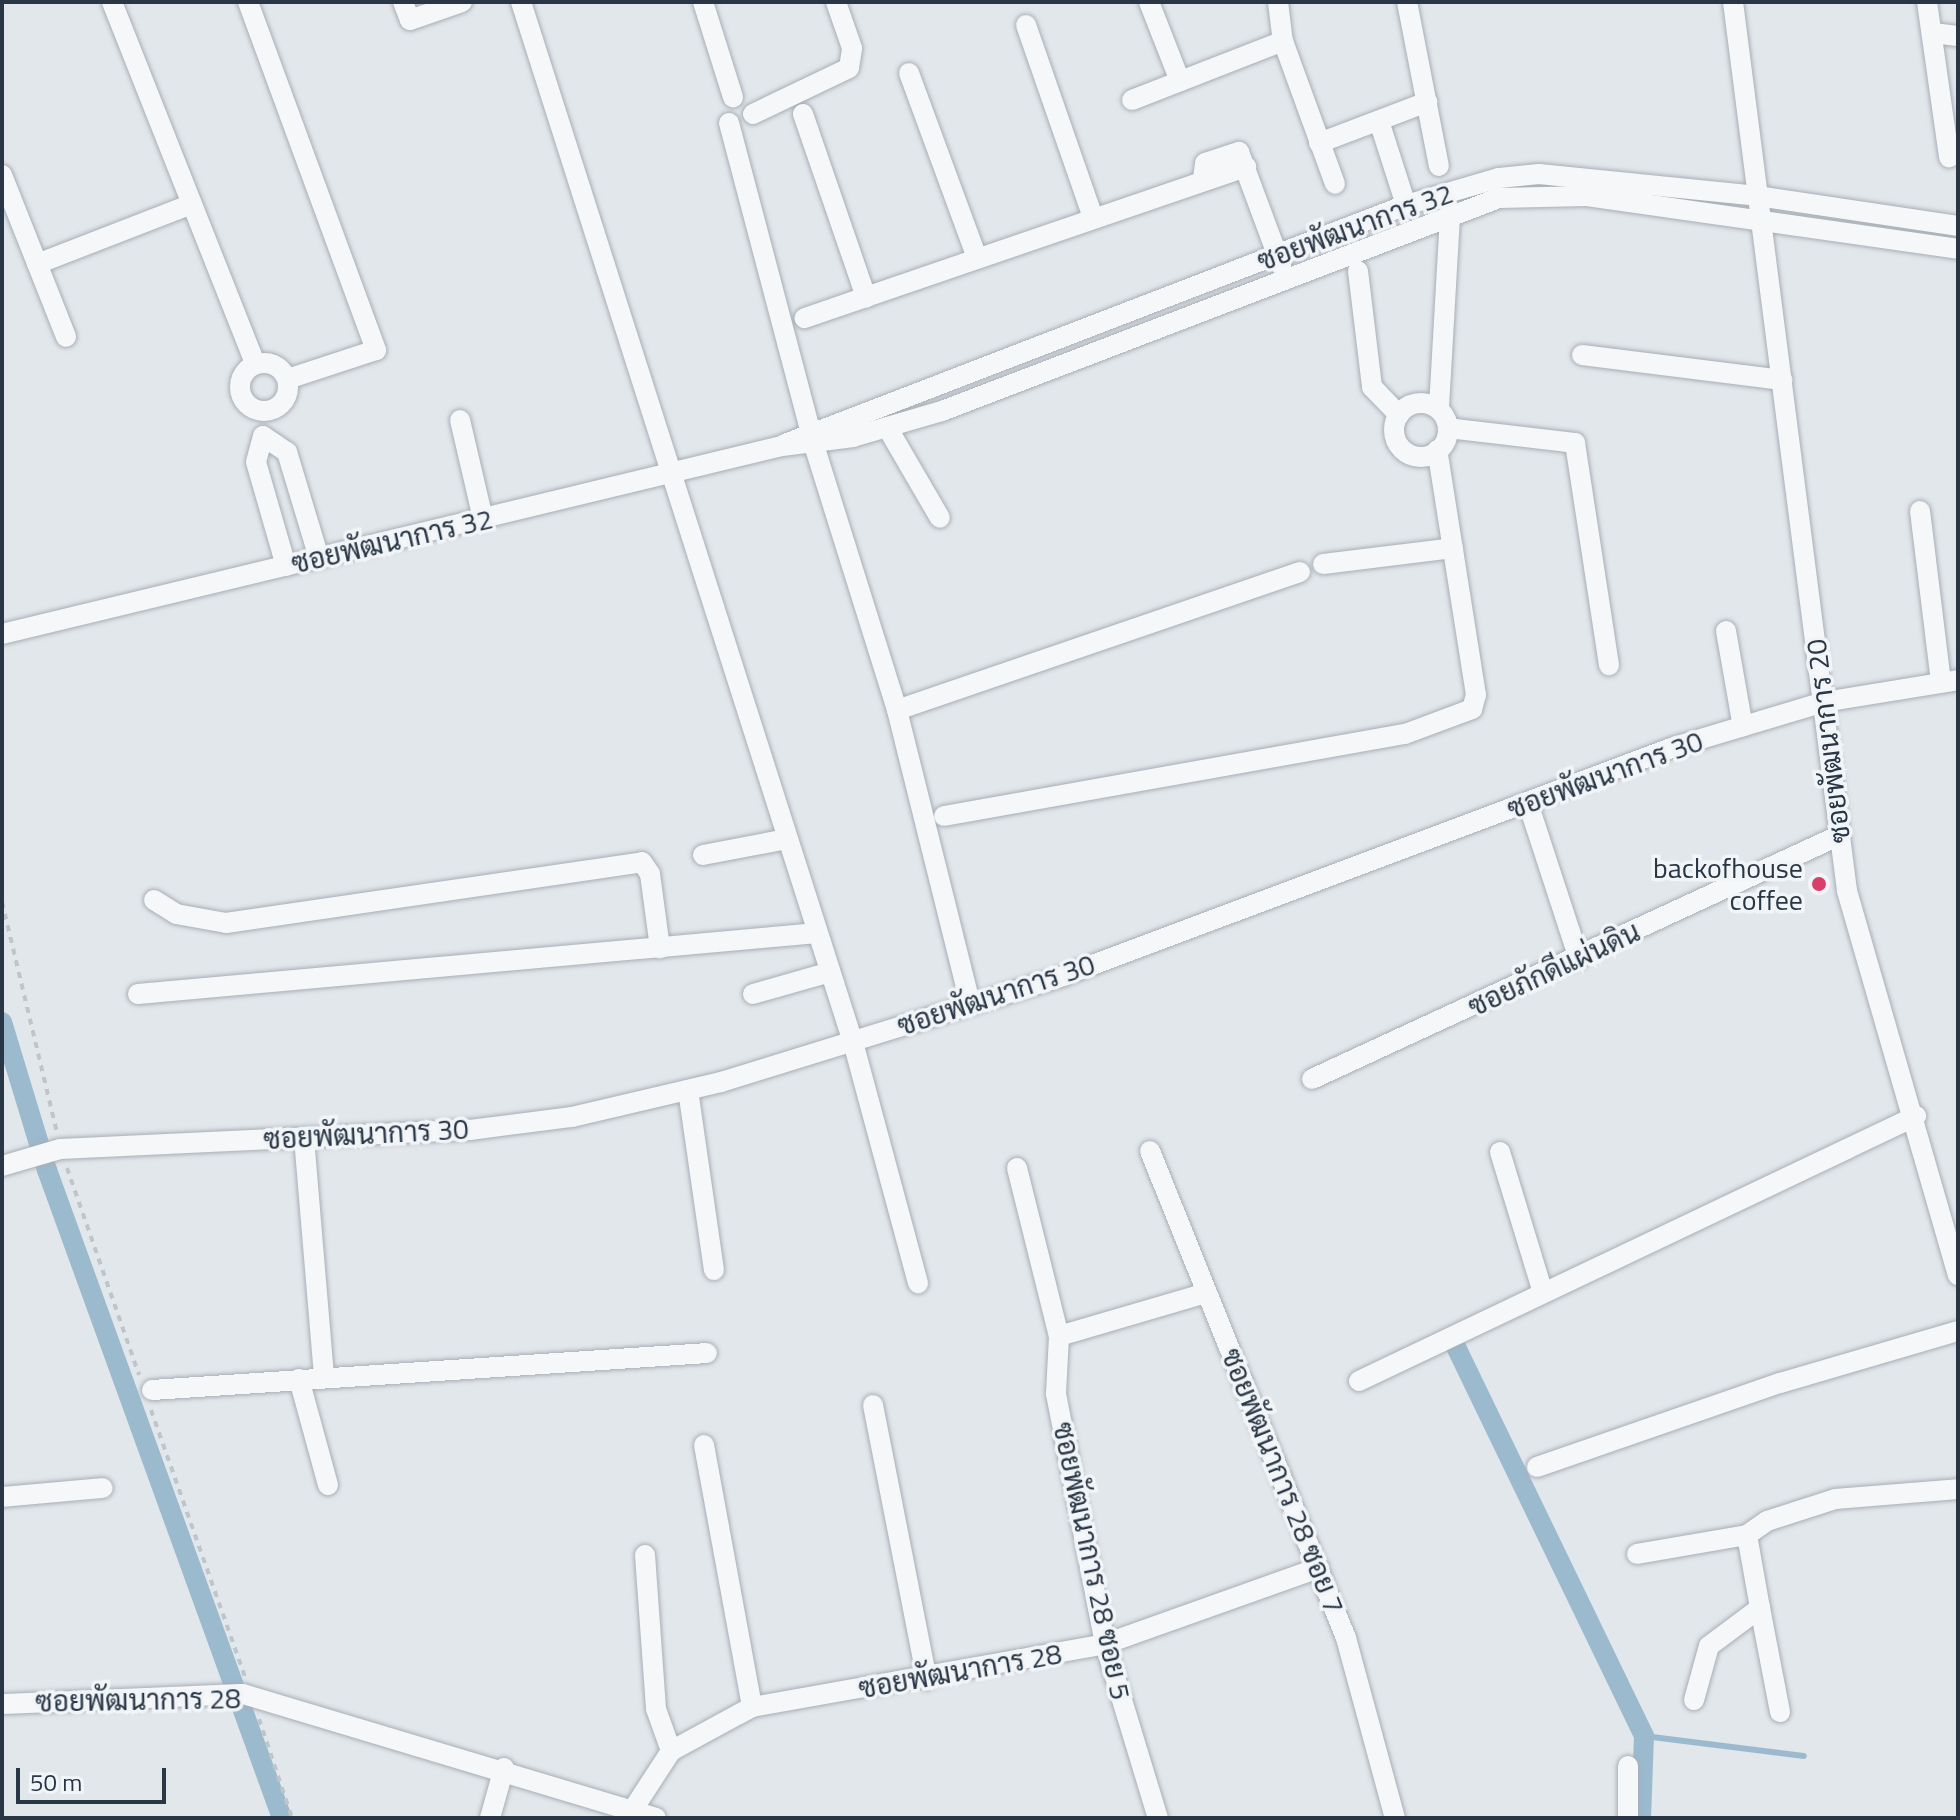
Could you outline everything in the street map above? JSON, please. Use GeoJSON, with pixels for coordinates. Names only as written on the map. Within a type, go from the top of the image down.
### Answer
{"type":"FeatureCollection","features":[{"type":"Feature","properties":{"kind":"street"},"geometry":{"type":"LineString","coordinates":[[112,2],[255,364]]}},
{"type":"Feature","properties":{"kind":"street"},"geometry":{"type":"LineString","coordinates":[[248,2],[376,350],[288,379]]}},
{"type":"Feature","properties":{"kind":"street"},"geometry":{"type":"LineString","coordinates":[[403,2],[410,20],[462,2]]}},
{"type":"Feature","properties":{"kind":"street"},"geometry":{"type":"LineString","coordinates":[[521,2],[853,1042],[918,1283]]}},
{"type":"Feature","properties":{"kind":"street"},"geometry":{"type":"LineString","coordinates":[[703,2],[733,97]]}},
{"type":"Feature","properties":{"kind":"street"},"geometry":{"type":"LineString","coordinates":[[729,123],[743,125],[753,114],[849,68],[852,48],[836,2]]}},
{"type":"Feature","properties":{"kind":"street"},"geometry":{"type":"LineString","coordinates":[[1149,2],[1180,81]]}},
{"type":"Feature","properties":{"kind":"street"},"geometry":{"type":"LineString","coordinates":[[1278,2],[1283,41],[1335,184]]}},
{"type":"Feature","properties":{"kind":"street"},"geometry":{"type":"LineString","coordinates":[[1407,2],[1439,166]]}},
{"type":"Feature","properties":{"kind":"street","name":"ซอยพัฒนาการ 20"},"geometry":{"type":"LineString","coordinates":[[1733,2],[1824,702],[1838,836],[1861,944],[1916,1116],[1950,1199],[1958,1275]]}},
{"type":"Feature","properties":{"kind":"street"},"geometry":{"type":"LineString","coordinates":[[1927,2],[1949,157]]}},
{"type":"Feature","properties":{"kind":"street"},"geometry":{"type":"LineString","coordinates":[[1026,25],[1093,217]]}},
{"type":"Feature","properties":{"kind":"street"},"geometry":{"type":"LineString","coordinates":[[1933,33],[1958,36]]}},
{"type":"Feature","properties":{"kind":"street"},"geometry":{"type":"LineString","coordinates":[[1132,100],[1283,41]]}},
{"type":"Feature","properties":{"kind":"street"},"geometry":{"type":"LineString","coordinates":[[909,73],[977,258]]}},
{"type":"Feature","properties":{"kind":"street"},"geometry":{"type":"LineString","coordinates":[[733,97],[747,100],[753,114]]}},
{"type":"Feature","properties":{"kind":"street"},"geometry":{"type":"LineString","coordinates":[[733,97],[723,109],[812,437],[897,710],[970,1003]]}},
{"type":"Feature","properties":{"kind":"street"},"geometry":{"type":"LineString","coordinates":[[1319,143],[1427,102]]}},
{"type":"Feature","properties":{"kind":"street"},"geometry":{"type":"LineString","coordinates":[[803,114],[866,297]]}},
{"type":"Feature","properties":{"kind":"street"},"geometry":{"type":"LineString","coordinates":[[1379,121],[1406,205]]}},
{"type":"Feature","properties":{"kind":"street"},"geometry":{"type":"LineString","coordinates":[[805,318],[1203,178],[1216,181],[1246,167],[1285,276]]}},
{"type":"Feature","properties":{"kind":"street","name":"ซอยพัฒนาการ 32"},"geometry":{"type":"LineString","coordinates":[[2,634],[782,446],[812,437],[1406,205],[1539,174],[1759,206],[1958,249]]}},
{"type":"Feature","properties":{"kind":"street"},"geometry":{"type":"LineString","coordinates":[[2,175],[66,337]]}},
{"type":"Feature","properties":{"kind":"street","name":"ซอยพัฒนาการ 32"},"geometry":{"type":"LineString","coordinates":[[812,437],[887,427],[1042,372],[1450,214],[1529,194],[1759,206],[1958,226]]}},
{"type":"Feature","properties":{"kind":"street"},"geometry":{"type":"LineString","coordinates":[[37,264],[192,204]]}},
{"type":"Feature","properties":{"kind":"street"},"geometry":{"type":"LineString","coordinates":[[944,816],[1452,721],[1472,709],[1476,695],[1437,450],[1448,428],[1439,407],[1450,214]]}},
{"type":"Feature","properties":{"kind":"street"},"geometry":{"type":"LineString","coordinates":[[1928,244],[1931,222]]}},
{"type":"Feature","properties":{"kind":"street"},"geometry":{"type":"LineString","coordinates":[[1358,271],[1372,387],[1399,415]]}},
{"type":"Feature","properties":{"kind":"street"},"geometry":{"type":"LineString","coordinates":[[1033,351],[1042,372]]}},
{"type":"Feature","properties":{"kind":"street"},"geometry":{"type":"LineString","coordinates":[[1582,355],[1782,380]]}},
{"type":"Feature","properties":{"kind":"street"},"geometry":{"type":"LineString","coordinates":[[255,364],[271,363],[288,379]]}},
{"type":"Feature","properties":{"kind":"street"},"geometry":{"type":"LineString","coordinates":[[255,364],[240,390],[261,411],[263,436],[256,462],[286,566]]}},
{"type":"Feature","properties":{"kind":"street"},"geometry":{"type":"LineString","coordinates":[[261,411],[283,403],[288,379]]}},
{"type":"Feature","properties":{"kind":"street"},"geometry":{"type":"LineString","coordinates":[[1437,450],[1417,457],[1403,451],[1395,437],[1399,415],[1418,404],[1439,407]]}},
{"type":"Feature","properties":{"kind":"street"},"geometry":{"type":"LineString","coordinates":[[460,420],[483,519]]}},
{"type":"Feature","properties":{"kind":"street"},"geometry":{"type":"LineString","coordinates":[[887,427],[940,518]]}},
{"type":"Feature","properties":{"kind":"street"},"geometry":{"type":"LineString","coordinates":[[1448,428],[1575,443],[1609,665]]}},
{"type":"Feature","properties":{"kind":"street"},"geometry":{"type":"LineString","coordinates":[[263,436],[287,452],[319,558]]}},
{"type":"Feature","properties":{"kind":"street"},"geometry":{"type":"LineString","coordinates":[[1920,511],[1950,681]]}},
{"type":"Feature","properties":{"kind":"street"},"geometry":{"type":"LineString","coordinates":[[1323,564],[1453,548]]}},
{"type":"Feature","properties":{"kind":"street"},"geometry":{"type":"LineString","coordinates":[[897,710],[1300,572]]}},
{"type":"Feature","properties":{"kind":"street"},"geometry":{"type":"LineString","coordinates":[[1726,631],[1743,727]]}},
{"type":"Feature","properties":{"kind":"street","name":"ซอยพัฒนาการ 30"},"geometry":{"type":"LineString","coordinates":[[11,1163],[60,1149],[470,1130],[572,1117],[688,1090],[853,1042],[970,1003],[1743,727],[1824,702],[1950,681]]}},
{"type":"Feature","properties":{"kind":"street"},"geometry":{"type":"LineString","coordinates":[[1528,803],[1579,959]]}},
{"type":"Feature","properties":{"kind":"street","name":"ซอยภักดีแผ่นดิน"},"geometry":{"type":"LineString","coordinates":[[1312,1079],[1579,959],[1838,836]]}},
{"type":"Feature","properties":{"kind":"street"},"geometry":{"type":"LineString","coordinates":[[703,855],[787,839]]}},
{"type":"Feature","properties":{"kind":"street"},"geometry":{"type":"LineString","coordinates":[[154,900],[176,914],[226,923],[642,862],[650,874],[660,948]]}},
{"type":"Feature","properties":{"kind":"street"},"geometry":{"type":"LineString","coordinates":[[138,994],[817,933]]}},
{"type":"Feature","properties":{"kind":"street"},"geometry":{"type":"LineString","coordinates":[[753,994],[830,972]]}},
{"type":"Feature","properties":{"kind":"street"},"geometry":{"type":"LineString","coordinates":[[688,1090],[714,1270]]}},
{"type":"Feature","properties":{"kind":"street"},"geometry":{"type":"LineString","coordinates":[[1359,1381],[1916,1116]]}},
{"type":"Feature","properties":{"kind":"street"},"geometry":{"type":"LineString","coordinates":[[304,1138],[324,1377]]}},
{"type":"Feature","properties":{"kind":"street","name":"ซอยพัฒนาการ 28 ซอย 7"},"geometry":{"type":"LineString","coordinates":[[1150,1151],[1346,1638],[1395,1818]]}},
{"type":"Feature","properties":{"kind":"street"},"geometry":{"type":"LineString","coordinates":[[1500,1152],[1543,1293]]}},
{"type":"Feature","properties":{"kind":"street","name":"ซอยพัฒนาการ 28 ซอย 5"},"geometry":{"type":"LineString","coordinates":[[1017,1168],[1059,1336],[1056,1394],[1105,1644],[1158,1818]]}},
{"type":"Feature","properties":{"kind":"street"},"geometry":{"type":"LineString","coordinates":[[1059,1336],[1206,1293]]}},
{"type":"Feature","properties":{"kind":"street"},"geometry":{"type":"LineString","coordinates":[[1537,1467],[1780,1383],[1958,1331]]}},
{"type":"Feature","properties":{"kind":"street"},"geometry":{"type":"LineString","coordinates":[[148,1392],[324,1377],[707,1353]]}},
{"type":"Feature","properties":{"kind":"street"},"geometry":{"type":"LineString","coordinates":[[299,1379],[328,1485]]}},
{"type":"Feature","properties":{"kind":"street"},"geometry":{"type":"LineString","coordinates":[[873,1405],[927,1680]]}},
{"type":"Feature","properties":{"kind":"street"},"geometry":{"type":"LineString","coordinates":[[704,1445],[752,1707]]}},
{"type":"Feature","properties":{"kind":"street"},"geometry":{"type":"LineString","coordinates":[[2,1497],[103,1488]]}},
{"type":"Feature","properties":{"kind":"street"},"geometry":{"type":"LineString","coordinates":[[1637,1554],[1747,1535],[1767,1521],[1835,1499],[1958,1489]]}},
{"type":"Feature","properties":{"kind":"street"},"geometry":{"type":"LineString","coordinates":[[1747,1535],[1780,1712]]}},
{"type":"Feature","properties":{"kind":"street"},"geometry":{"type":"LineString","coordinates":[[645,1555],[656,1709],[671,1751]]}},
{"type":"Feature","properties":{"kind":"street","name":"ซอยพัฒนาการ 28"},"geometry":{"type":"LineString","coordinates":[[632,1811],[671,1751],[752,1707],[927,1680],[1105,1644],[1319,1568]]}},
{"type":"Feature","properties":{"kind":"street"},"geometry":{"type":"LineString","coordinates":[[1694,1700],[1709,1646],[1760,1608]]}},
{"type":"Feature","properties":{"kind":"street","name":"ซอยพัฒนาการ 28"},"geometry":{"type":"LineString","coordinates":[[2,1704],[205,1693],[247,1695],[504,1768],[656,1818]]}},
{"type":"Feature","properties":{"kind":"street"},"geometry":{"type":"LineString","coordinates":[[1628,1766],[1628,1818]]}},
{"type":"Feature","properties":{"kind":"street"},"geometry":{"type":"LineString","coordinates":[[490,1818],[504,1768]]}},
{"type":"Feature","properties":{"kind":"path"},"geometry":{"type":"LineString","coordinates":[[2,902],[60,1149],[148,1392],[247,1695],[292,1818]]}},
{"type":"Feature","properties":{"kind":"waterway"},"geometry":{"type":"LineString","coordinates":[[2,1022],[47,1170],[282,1818]]}},
{"type":"Feature","properties":{"kind":"waterway"},"geometry":{"type":"LineString","coordinates":[[1456,1347],[1644,1736],[1641,1818]]}},
{"type":"Feature","properties":{"kind":"waterway"},"geometry":{"type":"LineString","coordinates":[[1644,1736],[1804,1756]]}},
{"type":"Feature","properties":{"kind":"place","name":"backofhouse coffee"},"geometry":{"type":"Point","coordinates":[1819,884]}}]}
